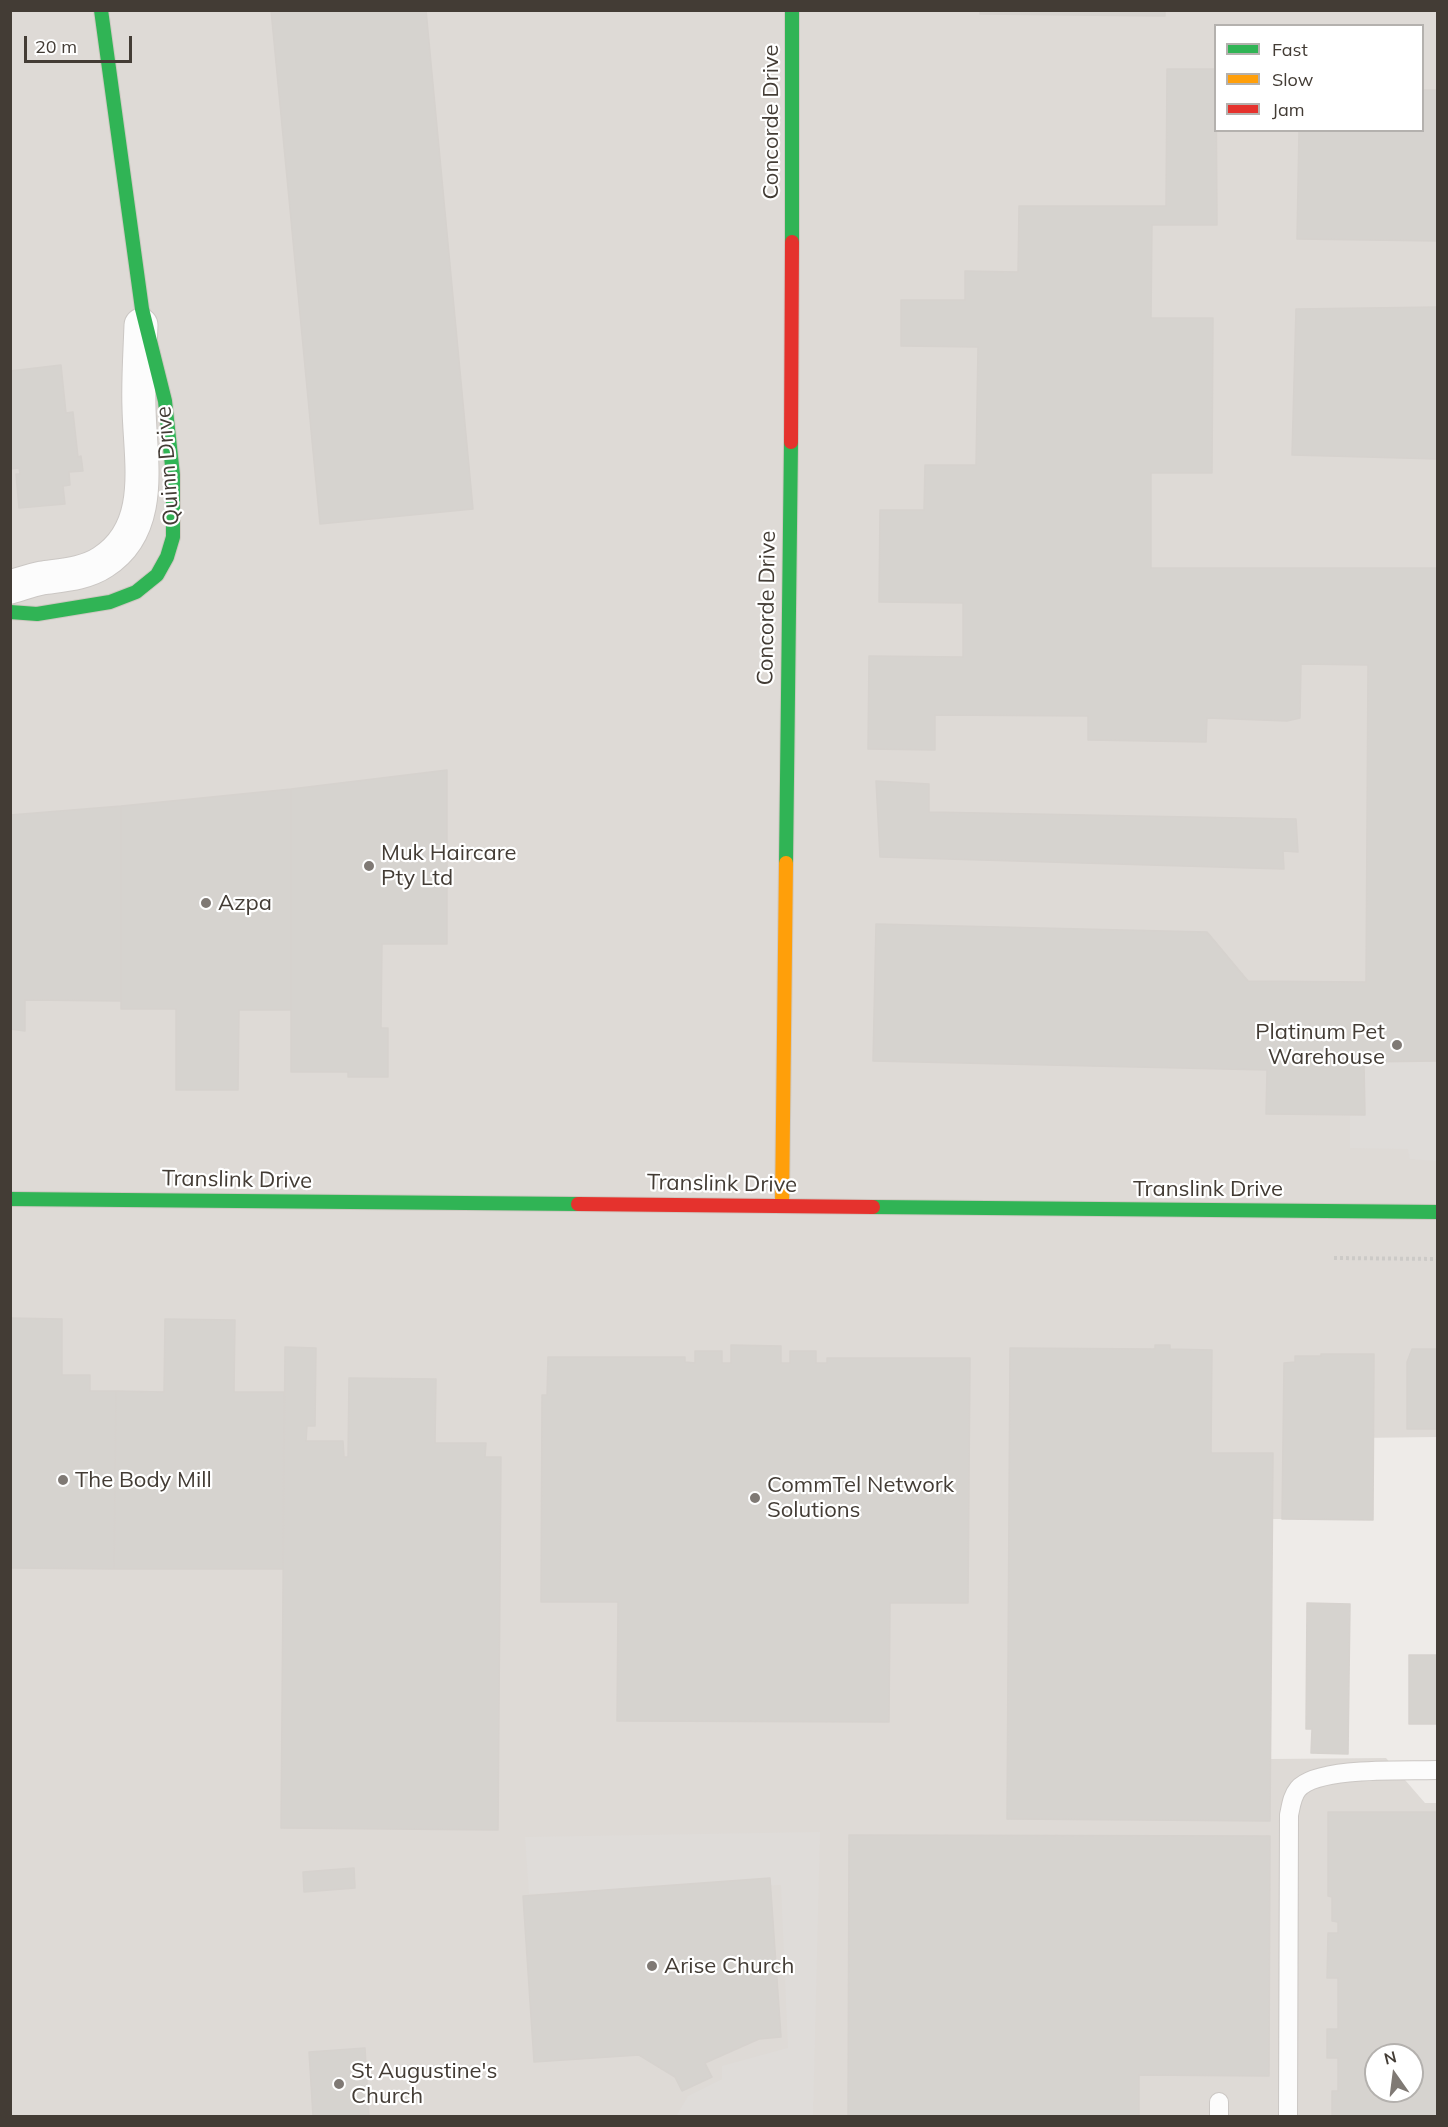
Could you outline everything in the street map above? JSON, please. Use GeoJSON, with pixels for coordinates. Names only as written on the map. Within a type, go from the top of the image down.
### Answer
{"type":"FeatureCollection","features":[{"type":"Feature","properties":{"kind":"street","name":"Quinn Drive"},"geometry":{"type":"LineString","coordinates":[[10,612],[37,614],[110,602],[136,592],[157,575],[167,557],[173,537],[174,512],[165,401],[141,309],[101,10]]}},
{"type":"Feature","properties":{"kind":"street","name":"Concorde Drive"},"geometry":{"type":"LineString","coordinates":[[782,1206],[792,316],[792,10]]}},
{"type":"Feature","properties":{"kind":"street","name":"Quinn Drive"},"geometry":{"type":"LineString","coordinates":[[10,587],[38,579],[88,570],[104,562],[116,551],[130,532],[139,510],[142,490],[139,409],[141,309]]}},
{"type":"Feature","properties":{"kind":"street","name":"Translink Drive"},"geometry":{"type":"LineString","coordinates":[[10,1199],[1436,1212]]}},
{"type":"Feature","properties":{"kind":"lane"},"geometry":{"type":"LineString","coordinates":[[1288,2116],[1289,1815],[1292,1801],[1298,1788],[1309,1781],[1332,1774],[1437,1770]]}},
{"type":"Feature","properties":{"kind":"path"},"geometry":{"type":"LineString","coordinates":[[1334,1258],[1437,1259]]}},
{"type":"Feature","properties":{"kind":"shaded area"},"geometry":{"type":"Polygon","coordinates":[[[11,11],[1437,11],[1437,1437],[1356,1438],[1356,1519],[1263,1519],[1271,1759],[1386,1758],[1425,1803],[1437,1803],[1437,2116],[11,2116],[11,11]]]}},
{"type":"Feature","properties":{"kind":"shaded area"},"geometry":{"type":"Polygon","coordinates":[[[1437,1061],[1437,1161],[1410,1159],[1408,1149],[1350,1148],[1350,1115],[1365,1115],[1364,1062],[1437,1061]]]}},
{"type":"Feature","properties":{"kind":"shaded area"},"geometry":{"type":"Polygon","coordinates":[[[820,1832],[813,2116],[676,2116],[688,2096],[722,2079],[722,2066],[788,2048],[781,1885],[529,1894],[525,1837],[820,1832]]]}},
{"type":"Feature","properties":{"kind":"building"},"geometry":{"type":"Polygon","coordinates":[[[271,10],[426,10],[473,509],[320,524],[271,10]]]}},
{"type":"Feature","properties":{"kind":"building"},"geometry":{"type":"Polygon","coordinates":[[[980,10],[1165,10],[1165,16],[980,14],[980,10]]]}},
{"type":"Feature","properties":{"kind":"building"},"geometry":{"type":"Polygon","coordinates":[[[1167,69],[1214,69],[1217,225],[1152,225],[1151,318],[1213,318],[1212,473],[1151,473],[1151,568],[1438,568],[1438,1061],[1364,1062],[1365,1115],[1266,1114],[1267,1070],[873,1061],[876,924],[1207,932],[1248,981],[1366,982],[1368,665],[1301,664],[1300,718],[1287,721],[1207,718],[1206,742],[1088,740],[1088,716],[935,715],[935,750],[868,749],[869,656],[963,657],[963,603],[879,602],[880,510],[924,510],[925,465],[976,465],[978,347],[901,346],[901,300],[965,300],[965,271],[1018,272],[1019,206],[1166,206],[1167,69]]]}},
{"type":"Feature","properties":{"kind":"building"},"geometry":{"type":"Polygon","coordinates":[[[1424,90],[1438,90],[1438,241],[1297,239],[1299,132],[1424,132],[1424,90]]]}},
{"type":"Feature","properties":{"kind":"building"},"geometry":{"type":"Polygon","coordinates":[[[1438,307],[1438,459],[1292,455],[1296,309],[1438,307]]]}},
{"type":"Feature","properties":{"kind":"building"},"geometry":{"type":"Polygon","coordinates":[[[61,365],[66,413],[73,412],[78,457],[81,456],[83,471],[69,472],[70,485],[63,486],[65,504],[19,508],[16,474],[20,474],[19,468],[10,469],[10,371],[61,365]]]}},
{"type":"Feature","properties":{"kind":"building","name":"Muk Haircare Pty Ltd"},"geometry":{"type":"Polygon","coordinates":[[[447,770],[447,944],[382,944],[381,1028],[388,1028],[388,1077],[348,1077],[348,1072],[291,1072],[291,789],[447,770]]]}},
{"type":"Feature","properties":{"kind":"building"},"geometry":{"type":"Polygon","coordinates":[[[876,781],[929,784],[929,812],[1296,819],[1298,852],[1283,851],[1284,869],[880,857],[876,781]]]}},
{"type":"Feature","properties":{"kind":"building","name":"Azpa"},"geometry":{"type":"Polygon","coordinates":[[[291,789],[291,1010],[239,1010],[238,1090],[176,1090],[176,1009],[121,1009],[121,806],[291,789]]]}},
{"type":"Feature","properties":{"kind":"building"},"geometry":{"type":"Polygon","coordinates":[[[121,806],[121,1001],[25,1000],[25,1031],[10,1029],[10,815],[121,806]]]}},
{"type":"Feature","properties":{"kind":"building","name":"The Body Mill"},"geometry":{"type":"Polygon","coordinates":[[[10,1318],[62,1319],[62,1375],[90,1375],[90,1391],[116,1391],[114,1569],[10,1568],[10,1318]]]}},
{"type":"Feature","properties":{"kind":"building"},"geometry":{"type":"Polygon","coordinates":[[[165,1319],[235,1320],[234,1392],[284,1392],[283,1569],[114,1569],[116,1391],[164,1392],[165,1319]]]}},
{"type":"Feature","properties":{"kind":"building","name":"CommTel Network Solutions"},"geometry":{"type":"Polygon","coordinates":[[[731,1345],[781,1346],[781,1363],[790,1363],[790,1351],[816,1351],[816,1363],[827,1363],[827,1358],[970,1358],[968,1603],[890,1603],[889,1722],[617,1721],[618,1602],[541,1602],[542,1395],[547,1395],[548,1357],[685,1357],[685,1362],[695,1363],[695,1351],[722,1351],[722,1363],[731,1363],[731,1345]]]}},
{"type":"Feature","properties":{"kind":"building"},"geometry":{"type":"Polygon","coordinates":[[[1155,1345],[1170,1345],[1170,1349],[1212,1350],[1211,1453],[1273,1453],[1270,1821],[1007,1819],[1010,1348],[1155,1349],[1155,1345]]]}},
{"type":"Feature","properties":{"kind":"building"},"geometry":{"type":"Polygon","coordinates":[[[285,1347],[316,1348],[315,1426],[307,1426],[306,1441],[343,1441],[344,1457],[348,1457],[349,1378],[436,1379],[435,1443],[486,1443],[485,1457],[501,1457],[498,1830],[281,1828],[285,1347]]]}},
{"type":"Feature","properties":{"kind":"building"},"geometry":{"type":"Polygon","coordinates":[[[1412,1349],[1438,1349],[1438,1429],[1407,1429],[1407,1362],[1412,1349]]]}},
{"type":"Feature","properties":{"kind":"building"},"geometry":{"type":"Polygon","coordinates":[[[1321,1354],[1374,1354],[1373,1520],[1282,1519],[1284,1363],[1295,1362],[1295,1356],[1321,1356],[1321,1354]]]}},
{"type":"Feature","properties":{"kind":"building"},"geometry":{"type":"Polygon","coordinates":[[[1307,1603],[1350,1604],[1348,1754],[1311,1753],[1312,1729],[1306,1729],[1307,1603]]]}},
{"type":"Feature","properties":{"kind":"building"},"geometry":{"type":"Polygon","coordinates":[[[1409,1655],[1438,1655],[1438,1724],[1409,1724],[1409,1655]]]}},
{"type":"Feature","properties":{"kind":"building"},"geometry":{"type":"Polygon","coordinates":[[[1328,1812],[1438,1812],[1438,2116],[1332,2116],[1332,2091],[1338,2091],[1338,2058],[1327,2058],[1327,2029],[1338,2029],[1338,1978],[1327,1978],[1328,1933],[1338,1933],[1338,1922],[1332,1921],[1332,1897],[1328,1896],[1328,1812]]]}},
{"type":"Feature","properties":{"kind":"building"},"geometry":{"type":"Polygon","coordinates":[[[849,1835],[1270,1836],[1269,2076],[1139,2075],[1139,2116],[848,2116],[849,1835]]]}},
{"type":"Feature","properties":{"kind":"building"},"geometry":{"type":"Polygon","coordinates":[[[354,1868],[355,1888],[304,1892],[303,1872],[354,1868]]]}},
{"type":"Feature","properties":{"kind":"building","name":"Arise Church"},"geometry":{"type":"Polygon","coordinates":[[[770,1878],[781,2037],[759,2039],[705,2063],[712,2077],[682,2091],[675,2077],[639,2055],[534,2062],[523,1896],[770,1878]]]}},
{"type":"Feature","properties":{"kind":"building","name":"St Augustine's Church"},"geometry":{"type":"Polygon","coordinates":[[[365,2048],[369,2116],[313,2116],[309,2052],[365,2048]]]}},
{"type":"Feature","properties":{"kind":"traffic: fast"},"geometry":{"type":"LineString","coordinates":[[10,612],[37,614],[110,602],[136,592],[157,575],[167,557],[173,537],[173,475],[165,401],[142,309],[101,10]]}},
{"type":"Feature","properties":{"kind":"traffic: fast"},"geometry":{"type":"LineString","coordinates":[[792,10],[792,242]]}},
{"type":"Feature","properties":{"kind":"traffic: fast"},"geometry":{"type":"LineString","coordinates":[[786,863],[791,442]]}},
{"type":"Feature","properties":{"kind":"traffic: fast"},"geometry":{"type":"LineString","coordinates":[[10,1199],[578,1204]]}},
{"type":"Feature","properties":{"kind":"traffic: fast"},"geometry":{"type":"LineString","coordinates":[[873,1207],[1438,1212]]}},
{"type":"Feature","properties":{"kind":"traffic: slow"},"geometry":{"type":"LineString","coordinates":[[782,1206],[786,863]]}},
{"type":"Feature","properties":{"kind":"traffic: jam"},"geometry":{"type":"LineString","coordinates":[[791,442],[792,242]]}},
{"type":"Feature","properties":{"kind":"traffic: jam"},"geometry":{"type":"LineString","coordinates":[[578,1204],[873,1207]]}},
{"type":"Feature","properties":{"kind":"place","name":"Muk Haircare Pty Ltd"},"geometry":{"type":"Point","coordinates":[369,866]}},
{"type":"Feature","properties":{"kind":"place","name":"Azpa"},"geometry":{"type":"Point","coordinates":[206,903]}},
{"type":"Feature","properties":{"kind":"place","name":"Platinum Pet Warehouse"},"geometry":{"type":"Point","coordinates":[1397,1045]}},
{"type":"Feature","properties":{"kind":"place","name":"The Body Mill"},"geometry":{"type":"Point","coordinates":[63,1480]}},
{"type":"Feature","properties":{"kind":"place","name":"CommTel Network Solutions"},"geometry":{"type":"Point","coordinates":[755,1498]}},
{"type":"Feature","properties":{"kind":"place","name":"Arise Church"},"geometry":{"type":"Point","coordinates":[652,1966]}},
{"type":"Feature","properties":{"kind":"place","name":"St Augustine's Church"},"geometry":{"type":"Point","coordinates":[339,2084]}}]}
